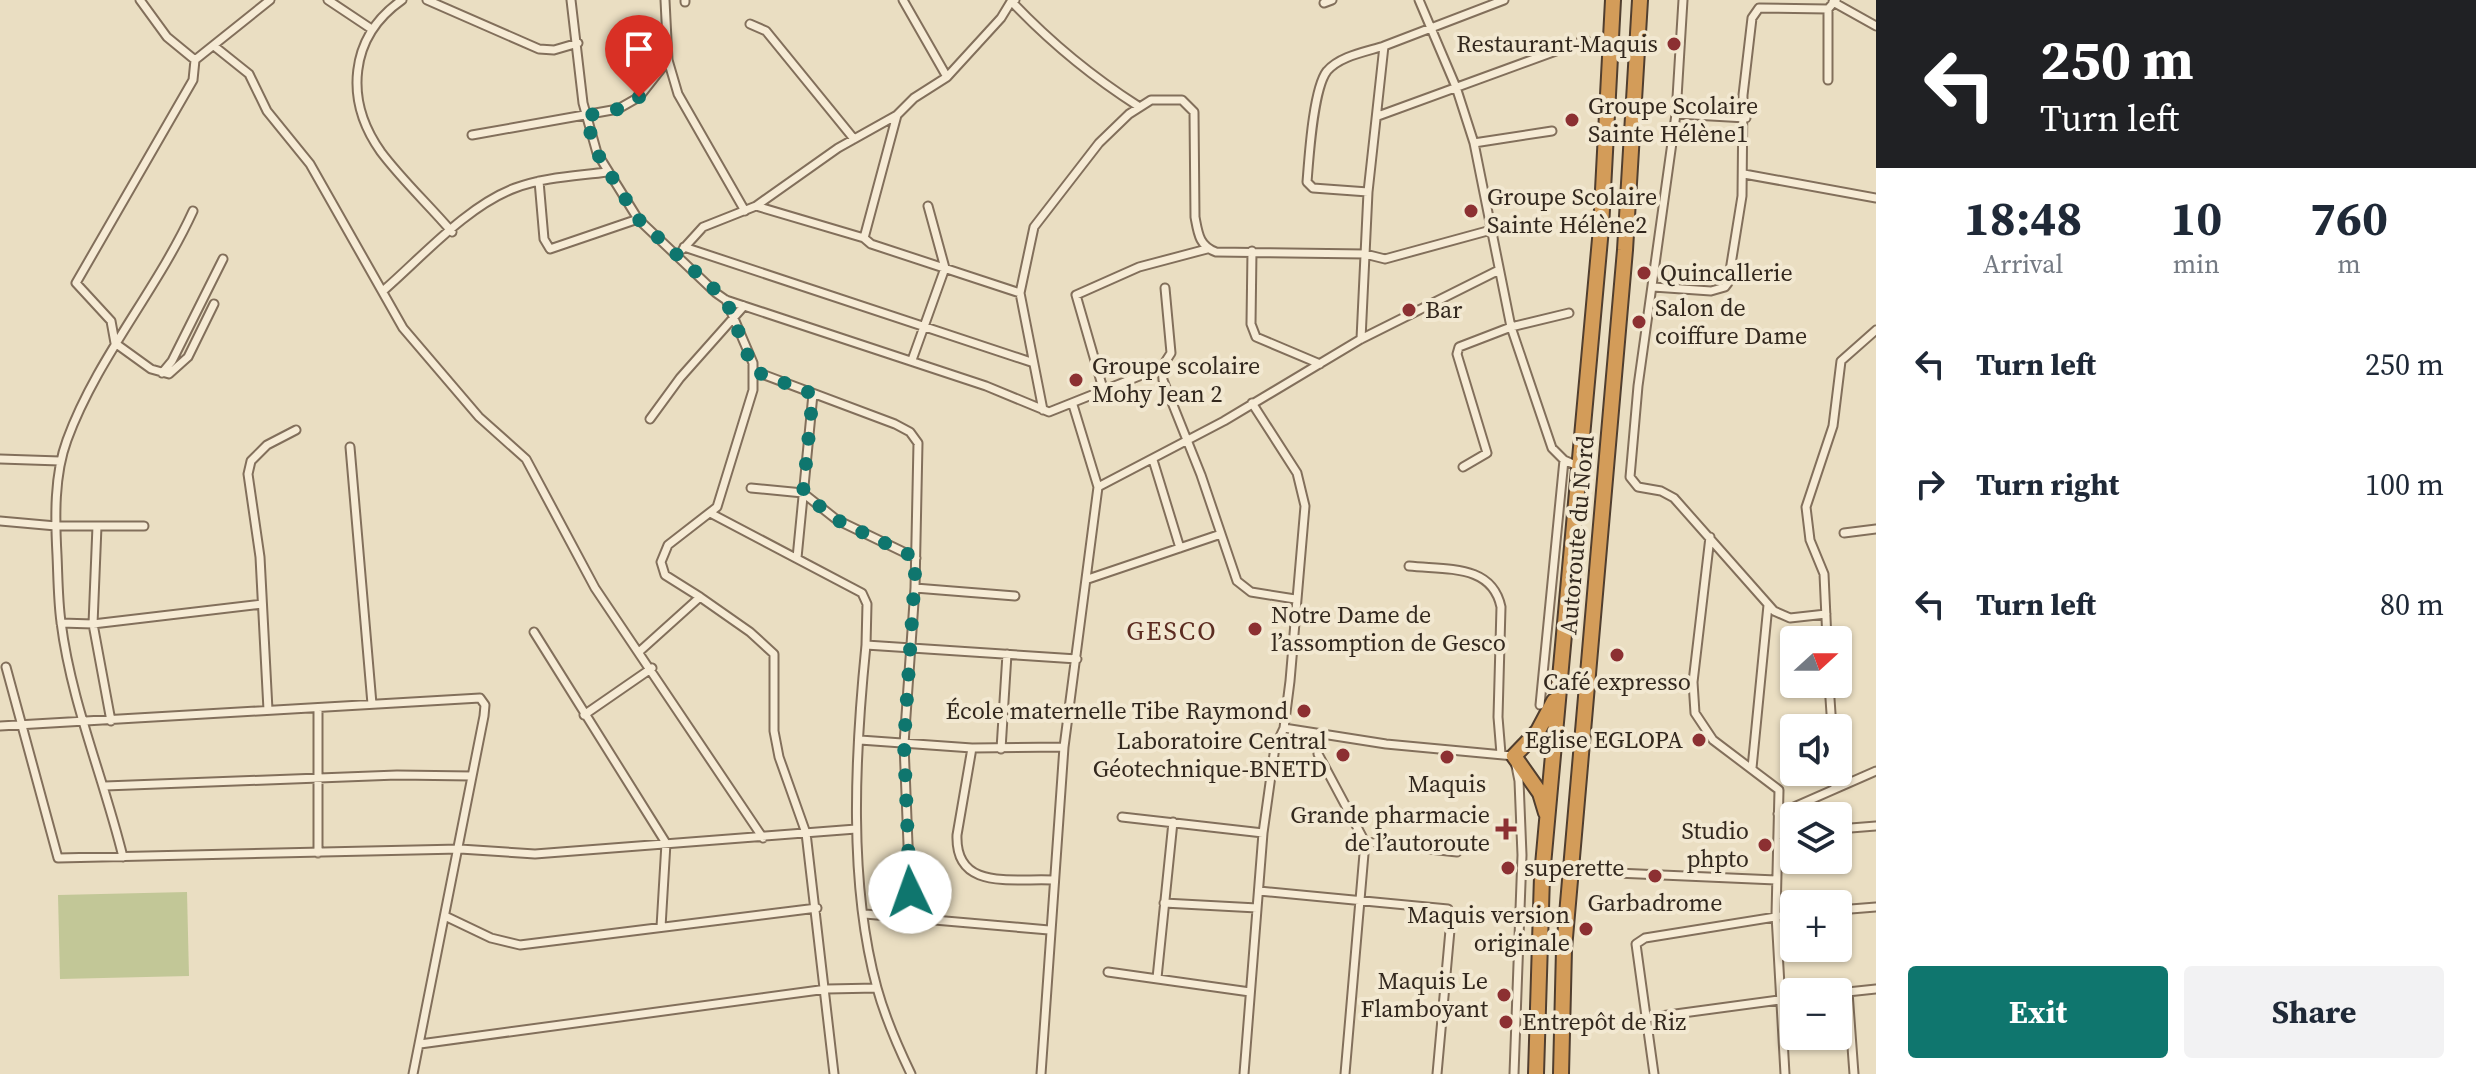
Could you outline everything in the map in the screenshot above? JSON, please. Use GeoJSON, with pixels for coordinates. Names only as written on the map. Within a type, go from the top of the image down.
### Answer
{"type":"FeatureCollection","features":[{"type":"Feature","properties":{"kind":"highway","name":"Autoroute du Nord"},"geometry":{"type":"LineString","coordinates":[[1536,1074],[1537,986],[1548,819],[1607,147],[1613,0]]}},
{"type":"Feature","properties":{"kind":"highway","name":"Autoroute du Nord"},"geometry":{"type":"LineString","coordinates":[[1561,1074],[1569,871],[1625,250],[1640,0]]}},
{"type":"Feature","properties":{"kind":"highway"},"geometry":{"type":"LineString","coordinates":[[1548,819],[1540,793],[1508,755],[1538,731],[1559,686]]}},
{"type":"Feature","properties":{"kind":"street"},"geometry":{"type":"LineString","coordinates":[[140,0],[167,37],[195,60]]}},
{"type":"Feature","properties":{"kind":"street"},"geometry":{"type":"LineString","coordinates":[[214,304],[179,370],[173,374],[162,373],[115,343],[111,321],[76,283],[193,80],[195,60],[270,0]]}},
{"type":"Feature","properties":{"kind":"street"},"geometry":{"type":"LineString","coordinates":[[328,0],[370,28]]}},
{"type":"Feature","properties":{"kind":"street"},"geometry":{"type":"LineString","coordinates":[[402,0],[370,28],[363,42],[357,82],[359,103],[368,129],[381,152],[452,232]]}},
{"type":"Feature","properties":{"kind":"street"},"geometry":{"type":"LineString","coordinates":[[427,0],[539,49],[554,50],[578,43]]}},
{"type":"Feature","properties":{"kind":"street"},"geometry":{"type":"LineString","coordinates":[[571,0],[585,116],[591,139],[607,172],[638,219],[726,300],[912,360],[1049,412],[1162,367],[1171,353],[1165,288]]}},
{"type":"Feature","properties":{"kind":"street"},"geometry":{"type":"LineString","coordinates":[[665,0],[668,60],[685,108],[745,211]]}},
{"type":"Feature","properties":{"kind":"street"},"geometry":{"type":"LineString","coordinates":[[903,0],[947,77]]}},
{"type":"Feature","properties":{"kind":"street"},"geometry":{"type":"LineString","coordinates":[[1419,0],[1456,87],[1474,143],[1511,327],[1552,448],[1564,460],[1580,467]]}},
{"type":"Feature","properties":{"kind":"street"},"geometry":{"type":"LineString","coordinates":[[1368,192],[1313,188],[1307,182],[1319,94],[1328,70],[1348,57],[1504,0]]}},
{"type":"Feature","properties":{"kind":"street"},"geometry":{"type":"LineString","coordinates":[[1683,0],[1676,114],[1630,477],[1638,487],[1669,494],[1768,605],[1790,618],[1826,614]]}},
{"type":"Feature","properties":{"kind":"street"},"geometry":{"type":"LineString","coordinates":[[678,258],[703,227],[756,206],[854,139],[897,115],[914,98],[947,77],[1013,1],[1084,71],[1138,106]]}},
{"type":"Feature","properties":{"kind":"street"},"geometry":{"type":"LineString","coordinates":[[1653,287],[1711,291],[1725,287],[1731,271],[1744,174],[1746,118],[1743,95],[1755,12],[1759,8],[1832,4],[1876,26]]}},
{"type":"Feature","properties":{"kind":"street"},"geometry":{"type":"LineString","coordinates":[[1828,80],[1832,4]]}},
{"type":"Feature","properties":{"kind":"street"},"geometry":{"type":"LineString","coordinates":[[750,24],[766,31],[854,139]]}},
{"type":"Feature","properties":{"kind":"street"},"geometry":{"type":"LineString","coordinates":[[1378,116],[1586,40]]}},
{"type":"Feature","properties":{"kind":"street"},"geometry":{"type":"LineString","coordinates":[[214,46],[249,74],[258,86],[267,111],[310,164],[403,328],[479,417],[526,459],[583,569],[763,838]]}},
{"type":"Feature","properties":{"kind":"street"},"geometry":{"type":"LineString","coordinates":[[1361,339],[1368,192],[1384,46]]}},
{"type":"Feature","properties":{"kind":"street"},"geometry":{"type":"LineString","coordinates":[[472,135],[618,109],[639,97],[668,60]]}},
{"type":"Feature","properties":{"kind":"street"},"geometry":{"type":"LineString","coordinates":[[1043,410],[1031,362],[1020,293],[1037,221],[1099,143],[1138,106],[1151,100],[1182,100],[1194,112],[1195,217],[1197,233],[1207,249]]}},
{"type":"Feature","properties":{"kind":"street"},"geometry":{"type":"LineString","coordinates":[[1676,114],[1746,118]]}},
{"type":"Feature","properties":{"kind":"street"},"geometry":{"type":"LineString","coordinates":[[864,238],[897,115]]}},
{"type":"Feature","properties":{"kind":"street"},"geometry":{"type":"LineString","coordinates":[[1474,143],[1552,131]]}},
{"type":"Feature","properties":{"kind":"street"},"geometry":{"type":"LineString","coordinates":[[384,290],[477,208],[502,193],[539,181],[607,172]]}},
{"type":"Feature","properties":{"kind":"street"},"geometry":{"type":"LineString","coordinates":[[1744,174],[1876,198]]}},
{"type":"Feature","properties":{"kind":"street"},"geometry":{"type":"LineString","coordinates":[[539,181],[544,239],[550,249],[638,219]]}},
{"type":"Feature","properties":{"kind":"street"},"geometry":{"type":"LineString","coordinates":[[756,206],[864,238],[871,244],[1020,293]]}},
{"type":"Feature","properties":{"kind":"street"},"geometry":{"type":"LineString","coordinates":[[912,360],[945,268],[928,206]]}},
{"type":"Feature","properties":{"kind":"street"},"geometry":{"type":"LineString","coordinates":[[123,857],[105,786],[82,720],[61,623],[56,526],[60,461],[68,437],[115,343],[157,282],[193,211]]}},
{"type":"Feature","properties":{"kind":"street"},"geometry":{"type":"LineString","coordinates":[[1104,392],[1076,295],[1139,267],[1207,249],[1365,254],[1385,259],[1491,230]]}},
{"type":"Feature","properties":{"kind":"street"},"geometry":{"type":"LineString","coordinates":[[684,247],[1031,362]]}},
{"type":"Feature","properties":{"kind":"street"},"geometry":{"type":"LineString","coordinates":[[1252,251],[1251,324],[1256,337],[1320,364]]}},
{"type":"Feature","properties":{"kind":"street"},"geometry":{"type":"LineString","coordinates":[[162,373],[172,361],[223,259]]}},
{"type":"Feature","properties":{"kind":"street"},"geometry":{"type":"LineString","coordinates":[[1098,487],[1188,441],[1361,339],[1499,270]]}},
{"type":"Feature","properties":{"kind":"street"},"geometry":{"type":"LineString","coordinates":[[726,300],[754,371],[753,390],[742,432],[712,514],[668,545],[661,562],[665,575],[750,632],[774,654],[776,743],[806,833],[827,989],[834,1074]]}},
{"type":"Feature","properties":{"kind":"street"},"geometry":{"type":"LineString","coordinates":[[650,419],[680,378],[744,306]]}},
{"type":"Feature","properties":{"kind":"street"},"geometry":{"type":"LineString","coordinates":[[1463,467],[1487,453],[1458,350],[1465,342],[1569,313]]}},
{"type":"Feature","properties":{"kind":"street"},"geometry":{"type":"LineString","coordinates":[[1826,626],[1824,574],[1810,540],[1806,507],[1833,426],[1841,361],[1876,330]]}},
{"type":"Feature","properties":{"kind":"street"},"geometry":{"type":"LineString","coordinates":[[1162,367],[1163,380],[1241,587],[1295,599]]}},
{"type":"Feature","properties":{"kind":"street"},"geometry":{"type":"LineString","coordinates":[[754,371],[895,424],[916,438],[920,457],[915,588],[904,744],[911,919]]}},
{"type":"Feature","properties":{"kind":"street"},"geometry":{"type":"LineString","coordinates":[[797,558],[813,394]]}},
{"type":"Feature","properties":{"kind":"street"},"geometry":{"type":"LineString","coordinates":[[1244,1074],[1263,833],[1275,747],[1284,728],[1305,506],[1301,486],[1289,459],[1252,403]]}},
{"type":"Feature","properties":{"kind":"street"},"geometry":{"type":"LineString","coordinates":[[1041,1074],[1064,747],[1098,487],[1073,405]]}},
{"type":"Feature","properties":{"kind":"street"},"geometry":{"type":"LineString","coordinates":[[268,710],[258,529],[248,474],[251,461],[267,445],[296,430]]}},
{"type":"Feature","properties":{"kind":"street"},"geometry":{"type":"LineString","coordinates":[[350,447],[372,704]]}},
{"type":"Feature","properties":{"kind":"street"},"geometry":{"type":"LineString","coordinates":[[0,459],[60,461]]}},
{"type":"Feature","properties":{"kind":"street"},"geometry":{"type":"LineString","coordinates":[[1153,460],[1180,548]]}},
{"type":"Feature","properties":{"kind":"street"},"geometry":{"type":"LineString","coordinates":[[1540,705],[1564,460]]}},
{"type":"Feature","properties":{"kind":"street"},"geometry":{"type":"LineString","coordinates":[[751,488],[803,493],[837,520],[916,558]]}},
{"type":"Feature","properties":{"kind":"street"},"geometry":{"type":"LineString","coordinates":[[712,514],[862,593],[867,604],[856,829],[877,988],[911,1074]]}},
{"type":"Feature","properties":{"kind":"street"},"geometry":{"type":"LineString","coordinates":[[0,521],[56,526],[144,526]]}},
{"type":"Feature","properties":{"kind":"street"},"geometry":{"type":"LineString","coordinates":[[97,526],[93,624],[111,721]]}},
{"type":"Feature","properties":{"kind":"street"},"geometry":{"type":"LineString","coordinates":[[1844,533],[1876,529]]}},
{"type":"Feature","properties":{"kind":"street"},"geometry":{"type":"LineString","coordinates":[[1088,579],[1221,534]]}},
{"type":"Feature","properties":{"kind":"street"},"geometry":{"type":"LineString","coordinates":[[1646,1018],[1780,1000],[1776,915],[1778,787],[1713,740],[1695,713],[1693,682],[1710,537]]}},
{"type":"Feature","properties":{"kind":"street"},"geometry":{"type":"LineString","coordinates":[[1409,566],[1455,570],[1488,579],[1497,590],[1501,607],[1498,717],[1519,781],[1522,841],[1514,1074]]}},
{"type":"Feature","properties":{"kind":"street"},"geometry":{"type":"LineString","coordinates":[[915,588],[1015,596]]}},
{"type":"Feature","properties":{"kind":"street"},"geometry":{"type":"LineString","coordinates":[[640,651],[700,597]]}},
{"type":"Feature","properties":{"kind":"street"},"geometry":{"type":"LineString","coordinates":[[61,623],[93,624],[262,604]]}},
{"type":"Feature","properties":{"kind":"street"},"geometry":{"type":"LineString","coordinates":[[1752,768],[1768,605]]}},
{"type":"Feature","properties":{"kind":"street"},"geometry":{"type":"LineString","coordinates":[[534,632],[666,843],[661,927]]}},
{"type":"Feature","properties":{"kind":"street"},"geometry":{"type":"LineString","coordinates":[[866,645],[1077,659]]}},
{"type":"Feature","properties":{"kind":"street"},"geometry":{"type":"LineString","coordinates":[[1001,749],[1007,654]]}},
{"type":"Feature","properties":{"kind":"street"},"geometry":{"type":"LineString","coordinates":[[6,667],[56,855],[62,859],[460,849],[535,854],[856,829]]}},
{"type":"Feature","properties":{"kind":"street"},"geometry":{"type":"LineString","coordinates":[[584,715],[652,668]]}},
{"type":"Feature","properties":{"kind":"street"},"geometry":{"type":"LineString","coordinates":[[0,726],[22,722],[111,721],[169,713],[480,698],[485,705],[484,716],[447,917],[413,1074]]}},
{"type":"Feature","properties":{"kind":"street"},"geometry":{"type":"LineString","coordinates":[[318,708],[318,853]]}},
{"type":"Feature","properties":{"kind":"street"},"geometry":{"type":"LineString","coordinates":[[1284,728],[1318,735],[1508,755]]}},
{"type":"Feature","properties":{"kind":"street"},"geometry":{"type":"LineString","coordinates":[[1318,735],[1318,754],[1340,789],[1365,842],[1345,1074]]}},
{"type":"Feature","properties":{"kind":"street"},"geometry":{"type":"LineString","coordinates":[[860,740],[1001,749],[1064,747]]}},
{"type":"Feature","properties":{"kind":"street"},"geometry":{"type":"LineString","coordinates":[[972,748],[957,835],[957,849],[963,868],[974,876],[1053,880]]}},
{"type":"Feature","properties":{"kind":"street"},"geometry":{"type":"LineString","coordinates":[[1778,814],[1876,771]]}},
{"type":"Feature","properties":{"kind":"street"},"geometry":{"type":"LineString","coordinates":[[105,786],[317,777],[472,776]]}},
{"type":"Feature","properties":{"kind":"street"},"geometry":{"type":"LineString","coordinates":[[1122,817],[1263,833]]}},
{"type":"Feature","properties":{"kind":"street"},"geometry":{"type":"LineString","coordinates":[[1157,978],[1173,822]]}},
{"type":"Feature","properties":{"kind":"street"},"geometry":{"type":"LineString","coordinates":[[1852,828],[1876,826]]}},
{"type":"Feature","properties":{"kind":"street"},"geometry":{"type":"LineString","coordinates":[[1365,842],[1457,852]]}},
{"type":"Feature","properties":{"kind":"street"},"geometry":{"type":"LineString","coordinates":[[1569,871],[1776,880]]}},
{"type":"Feature","properties":{"kind":"street"},"geometry":{"type":"LineString","coordinates":[[1259,891],[1445,908],[1450,912],[1437,1074]]}},
{"type":"Feature","properties":{"kind":"street"},"geometry":{"type":"LineString","coordinates":[[1164,903],[1257,908]]}},
{"type":"Feature","properties":{"kind":"street"},"geometry":{"type":"LineString","coordinates":[[1852,909],[1876,907]]}},
{"type":"Feature","properties":{"kind":"street"},"geometry":{"type":"LineString","coordinates":[[447,917],[491,938],[520,945],[817,908]]}},
{"type":"Feature","properties":{"kind":"street"},"geometry":{"type":"LineString","coordinates":[[865,914],[1049,930]]}},
{"type":"Feature","properties":{"kind":"street"},"geometry":{"type":"LineString","coordinates":[[1654,1074],[1634,951],[1639,941],[1780,915]]}},
{"type":"Feature","properties":{"kind":"street"},"geometry":{"type":"LineString","coordinates":[[1108,972],[1250,992]]}},
{"type":"Feature","properties":{"kind":"street"},"geometry":{"type":"LineString","coordinates":[[420,1044],[827,989],[877,988]]}},
{"type":"Feature","properties":{"kind":"street"},"geometry":{"type":"LineString","coordinates":[[1852,992],[1876,989]]}},
{"type":"Feature","properties":{"kind":"street"},"geometry":{"type":"LineString","coordinates":[[1852,1047],[1854,1074]]}},
{"type":"Feature","properties":{"kind":"street"},"geometry":{"type":"LineString","coordinates":[[1783,1050],[1785,1074]]}},
{"type":"Feature","properties":{"kind":"green space"},"geometry":{"type":"Polygon","coordinates":[[[187,892],[189,976],[60,979],[58,895],[187,892]]]}},
{"type":"Feature","properties":{"kind":"place","name":"Restaurant-Maquis"},"geometry":{"type":"Point","coordinates":[1674,44]}},
{"type":"Feature","properties":{"kind":"place","name":"Groupe Scolaire Sainte Hélène1"},"geometry":{"type":"Point","coordinates":[1572,120]}},
{"type":"Feature","properties":{"kind":"place","name":"Groupe Scolaire Sainte Hélène2"},"geometry":{"type":"Point","coordinates":[1471,211]}},
{"type":"Feature","properties":{"kind":"place","name":"Quincallerie"},"geometry":{"type":"Point","coordinates":[1644,273]}},
{"type":"Feature","properties":{"kind":"place","name":"Bar"},"geometry":{"type":"Point","coordinates":[1409,310]}},
{"type":"Feature","properties":{"kind":"place","name":"Salon de coiffure Dame"},"geometry":{"type":"Point","coordinates":[1639,322]}},
{"type":"Feature","properties":{"kind":"place","name":"Groupe scolaire Mohy Jean 2"},"geometry":{"type":"Point","coordinates":[1076,380]}},
{"type":"Feature","properties":{"kind":"place","name":"Notre Dame de l’assomption de Gesco"},"geometry":{"type":"Point","coordinates":[1255,629]}},
{"type":"Feature","properties":{"kind":"place","name":"Café expresso"},"geometry":{"type":"Point","coordinates":[1617,655]}},
{"type":"Feature","properties":{"kind":"place","name":"École maternelle Tibe Raymond"},"geometry":{"type":"Point","coordinates":[1304,711]}},
{"type":"Feature","properties":{"kind":"place","name":"Eglise EGLOPA"},"geometry":{"type":"Point","coordinates":[1699,740]}},
{"type":"Feature","properties":{"kind":"place","name":"Laboratoire Central Géotechnique-BNETD"},"geometry":{"type":"Point","coordinates":[1343,755]}},
{"type":"Feature","properties":{"kind":"place","name":"Maquis"},"geometry":{"type":"Point","coordinates":[1447,757]}},
{"type":"Feature","properties":{"kind":"place","name":"Grande pharmacie de l’autoroute"},"geometry":{"type":"Point","coordinates":[1506,829]}},
{"type":"Feature","properties":{"kind":"place","name":"Studio phpto"},"geometry":{"type":"Point","coordinates":[1765,845]}},
{"type":"Feature","properties":{"kind":"place","name":"superette"},"geometry":{"type":"Point","coordinates":[1508,868]}},
{"type":"Feature","properties":{"kind":"place","name":"Garbadrome"},"geometry":{"type":"Point","coordinates":[1655,876]}},
{"type":"Feature","properties":{"kind":"place","name":"Maquis version originale"},"geometry":{"type":"Point","coordinates":[1586,929]}},
{"type":"Feature","properties":{"kind":"place","name":"Maquis Le Flamboyant"},"geometry":{"type":"Point","coordinates":[1504,995]}},
{"type":"Feature","properties":{"kind":"place","name":"Entrepôt de Riz"},"geometry":{"type":"Point","coordinates":[1506,1022]}},
{"type":"Feature","properties":{"kind":"district","name":"GESCO"},"geometry":{"type":"Point","coordinates":[1172,631]}},
{"type":"Feature","properties":{"kind":"route"},"geometry":{"type":"LineString","coordinates":[[639,97],[618,109],[585,116],[591,139],[607,172],[638,219],[726,300],[750,354],[754,371],[813,394],[803,493],[837,520],[916,558],[904,744],[910,892]]}}]}
